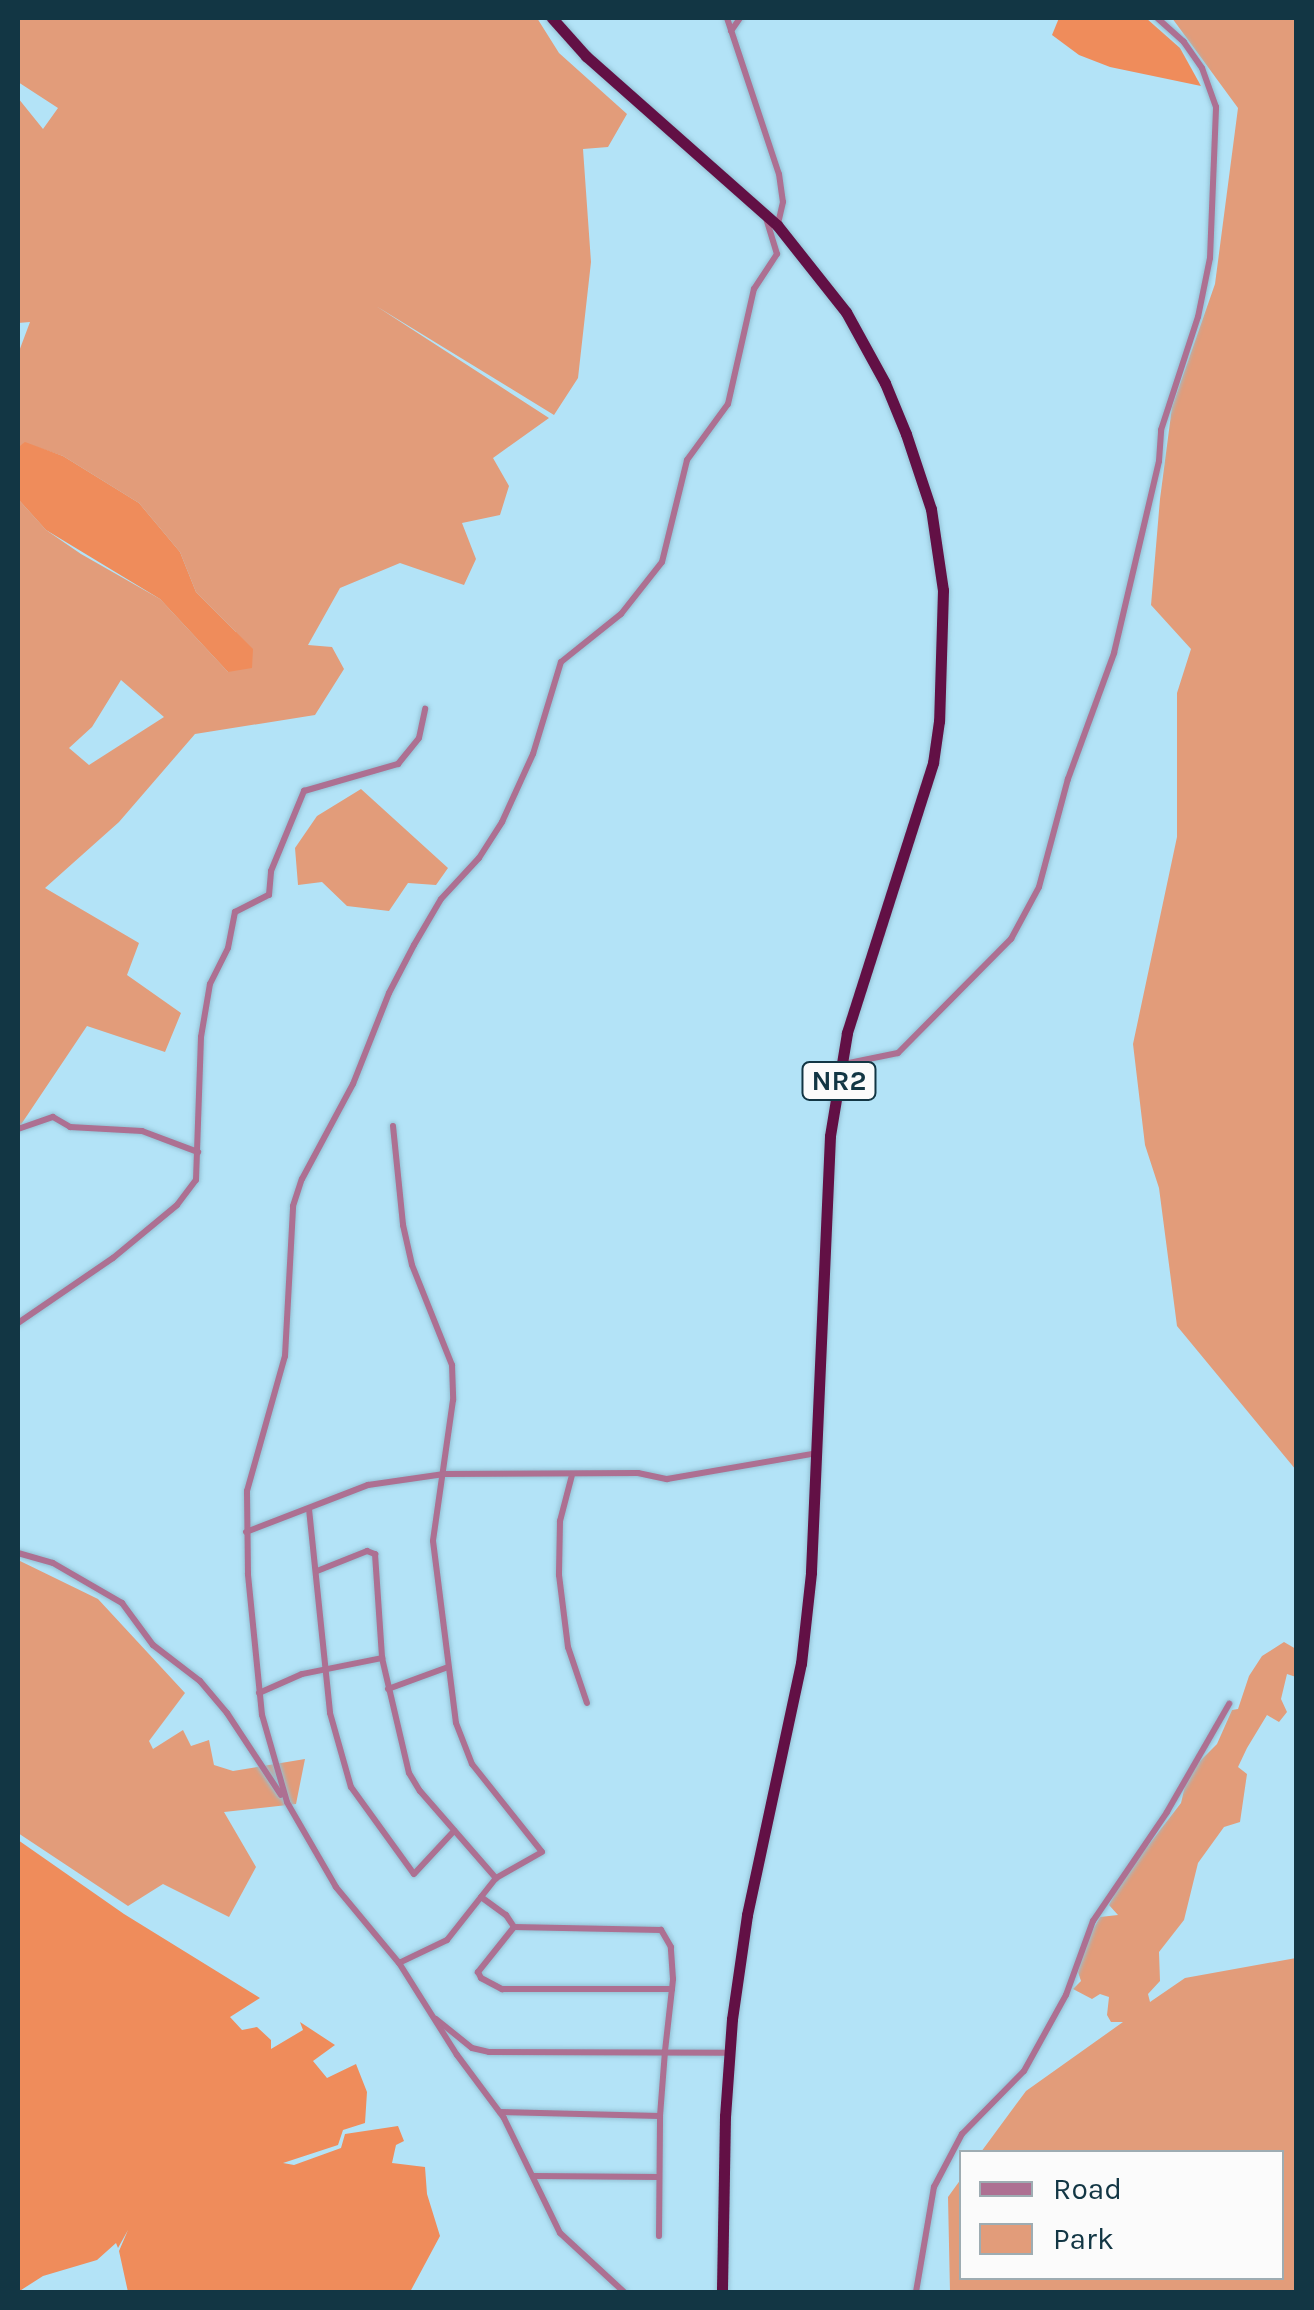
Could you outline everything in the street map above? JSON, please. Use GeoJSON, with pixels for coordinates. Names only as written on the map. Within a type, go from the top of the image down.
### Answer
{"type":"FeatureCollection","features":[{"type":"Feature","properties":{"kind":"highway","name":"NR2"},"geometry":{"type":"LineString","coordinates":[[552,18],[586,56],[764,213],[846,312],[885,383],[926,491],[943,590],[939,720],[933,763],[855,1005],[842,1064],[826,1184],[817,1509],[800,1663],[747,1915],[729,2053],[722,2292]]}},
{"type":"Feature","properties":{"kind":"street"},"geometry":{"type":"LineString","coordinates":[[726,18],[778,174],[783,202],[777,226]]}},
{"type":"Feature","properties":{"kind":"street"},"geometry":{"type":"LineString","coordinates":[[731,31],[740,18]]}},
{"type":"Feature","properties":{"kind":"street"},"geometry":{"type":"LineString","coordinates":[[842,1064],[898,1053],[1011,939],[1047,863],[1068,779],[1114,652],[1155,480],[1161,430],[1198,318],[1210,258],[1216,108],[1202,68],[1184,42],[1157,18]]}},
{"type":"Feature","properties":{"kind":"street"},"geometry":{"type":"LineString","coordinates":[[287,1802],[268,1746],[259,1693],[246,1532],[250,1474],[285,1356],[293,1206],[302,1179],[353,1084],[389,994],[414,945],[441,899],[479,858],[502,822],[533,754],[561,662],[621,614],[662,562],[686,460],[728,404],[754,290],[777,254],[764,213]]}},
{"type":"Feature","properties":{"kind":"street"},"geometry":{"type":"LineString","coordinates":[[18,1323],[113,1258],[177,1205],[196,1180],[202,1024],[210,984],[228,948],[235,912],[269,895],[271,870],[304,791],[398,764],[420,738],[425,709]]}},
{"type":"Feature","properties":{"kind":"street"},"geometry":{"type":"LineString","coordinates":[[18,1129],[53,1117],[70,1127],[142,1130],[198,1152]]}},
{"type":"Feature","properties":{"kind":"street"},"geometry":{"type":"LineString","coordinates":[[393,1126],[409,1251],[452,1365],[444,1474],[436,1505],[434,1541],[448,1667],[466,1753],[542,1852],[496,1878],[447,1940],[400,1963]]}},
{"type":"Feature","properties":{"kind":"street"},"geometry":{"type":"LineString","coordinates":[[246,1532],[368,1485],[444,1474],[638,1473],[667,1479],[818,1453]]}},
{"type":"Feature","properties":{"kind":"street"},"geometry":{"type":"LineString","coordinates":[[572,1475],[560,1522],[559,1575],[568,1647],[587,1703]]}},
{"type":"Feature","properties":{"kind":"street"},"geometry":{"type":"LineString","coordinates":[[309,1509],[330,1713],[351,1787],[414,1874],[454,1831]]}},
{"type":"Feature","properties":{"kind":"street"},"geometry":{"type":"LineString","coordinates":[[317,1571],[367,1551],[375,1554],[382,1658],[410,1773],[496,1878]]}},
{"type":"Feature","properties":{"kind":"street"},"geometry":{"type":"LineString","coordinates":[[18,1553],[53,1563],[122,1603],[153,1646],[200,1681],[227,1713],[287,1802],[336,1888],[400,1963],[431,2015],[500,2112],[560,2232],[624,2292]]}},
{"type":"Feature","properties":{"kind":"street"},"geometry":{"type":"LineString","coordinates":[[259,1693],[325,1668],[382,1658]]}},
{"type":"Feature","properties":{"kind":"street"},"geometry":{"type":"LineString","coordinates":[[388,1689],[448,1667]]}},
{"type":"Feature","properties":{"kind":"street"},"geometry":{"type":"LineString","coordinates":[[916,2292],[926,2222],[942,2170],[962,2134],[1032,2058],[1066,1995],[1094,1921],[1168,1812],[1228,1704]]}},
{"type":"Feature","properties":{"kind":"street"},"geometry":{"type":"LineString","coordinates":[[480,1898],[506,1916],[514,1928]]}},
{"type":"Feature","properties":{"kind":"street"},"geometry":{"type":"LineString","coordinates":[[514,1928],[478,1972],[481,1978],[502,1989],[672,1989]]}},
{"type":"Feature","properties":{"kind":"street"},"geometry":{"type":"LineString","coordinates":[[514,1928],[662,1930],[670,1947],[672,1989],[660,2116],[659,2236]]}},
{"type":"Feature","properties":{"kind":"street"},"geometry":{"type":"LineString","coordinates":[[431,2015],[472,2048],[489,2052],[729,2053]]}},
{"type":"Feature","properties":{"kind":"street"},"geometry":{"type":"LineString","coordinates":[[500,2112],[660,2116]]}},
{"type":"Feature","properties":{"kind":"street"},"geometry":{"type":"LineString","coordinates":[[534,2176],[659,2177]]}},
{"type":"Feature","properties":{"kind":"green space"},"geometry":{"type":"Polygon","coordinates":[[[18,18],[537,18],[559,53],[627,114],[608,147],[583,149],[591,262],[578,378],[554,415],[376,306],[549,418],[493,458],[509,486],[500,515],[462,523],[476,559],[464,585],[400,563],[340,588],[308,645],[332,647],[344,669],[315,715],[195,734],[119,822],[45,888],[139,943],[127,975],[181,1013],[165,1052],[87,1026],[18,1129],[18,499],[46,530],[160,599],[228,672],[236,632],[196,592],[180,552],[139,503],[63,456],[25,443],[18,447],[18,354],[30,322],[18,323],[18,98],[43,129],[58,108],[18,82],[18,18]],[[121,680],[92,727],[69,748],[89,765],[164,717],[121,680]]]}},
{"type":"Feature","properties":{"kind":"green space"},"geometry":{"type":"Polygon","coordinates":[[[1172,18],[1296,18],[1296,1470],[1177,1326],[1159,1188],[1145,1145],[1133,1044],[1177,837],[1177,693],[1191,649],[1151,605],[1160,499],[1172,407],[1215,284],[1238,108],[1172,18]]]}},
{"type":"Feature","properties":{"kind":"green space"},"geometry":{"type":"Polygon","coordinates":[[[361,789],[448,868],[436,885],[408,883],[389,911],[347,906],[322,882],[298,885],[295,848],[317,816],[361,789]]]}},
{"type":"Feature","properties":{"kind":"green space"},"geometry":{"type":"Polygon","coordinates":[[[18,1560],[98,1599],[185,1693],[149,1741],[153,1749],[183,1730],[191,1746],[209,1740],[214,1765],[233,1771],[305,1759],[296,1804],[224,1812],[256,1867],[229,1917],[163,1884],[128,1906],[18,1833],[18,1560]]]}},
{"type":"Feature","properties":{"kind":"green space"},"geometry":{"type":"Polygon","coordinates":[[[1284,1642],[1296,1649],[1296,1677],[1287,1674],[1281,1699],[1287,1712],[1279,1722],[1267,1715],[1247,1748],[1238,1767],[1247,1774],[1240,1822],[1224,1827],[1198,1863],[1184,1920],[1159,1952],[1160,1981],[1148,1994],[1150,2002],[1185,1978],[1296,1958],[1296,2292],[950,2292],[948,2197],[959,2182],[959,2280],[1284,2280],[1284,2150],[982,2150],[1026,2091],[1123,2022],[1111,2022],[1107,2015],[1109,1997],[1100,1994],[1092,1999],[1073,1989],[1081,1981],[1078,1972],[1086,1942],[1100,1917],[1118,1915],[1109,1905],[1123,1878],[1181,1803],[1188,1773],[1217,1744],[1262,1656],[1284,1642]]]}},
{"type":"Feature","properties":{"kind":"shaded area"},"geometry":{"type":"Polygon","coordinates":[[[1059,18],[1146,18],[1180,48],[1201,86],[1110,67],[1079,55],[1052,35],[1059,18]]]}},
{"type":"Feature","properties":{"kind":"shaded area"},"geometry":{"type":"Polygon","coordinates":[[[25,442],[63,456],[139,503],[180,552],[196,592],[253,649],[252,668],[228,672],[160,599],[46,530],[18,499],[18,447],[25,442]]]}},
{"type":"Feature","properties":{"kind":"shaded area"},"geometry":{"type":"Polygon","coordinates":[[[18,1840],[124,1914],[260,1998],[230,2017],[242,2030],[257,2027],[271,2040],[271,2049],[303,2030],[300,2022],[335,2045],[313,2061],[327,2078],[356,2064],[367,2092],[365,2123],[343,2130],[338,2145],[283,2163],[294,2165],[341,2148],[345,2134],[398,2126],[404,2141],[396,2145],[392,2163],[425,2167],[427,2194],[440,2236],[410,2292],[128,2292],[119,2251],[128,2230],[118,2248],[116,2243],[97,2260],[43,2276],[18,2292],[18,1840]]]}}]}
